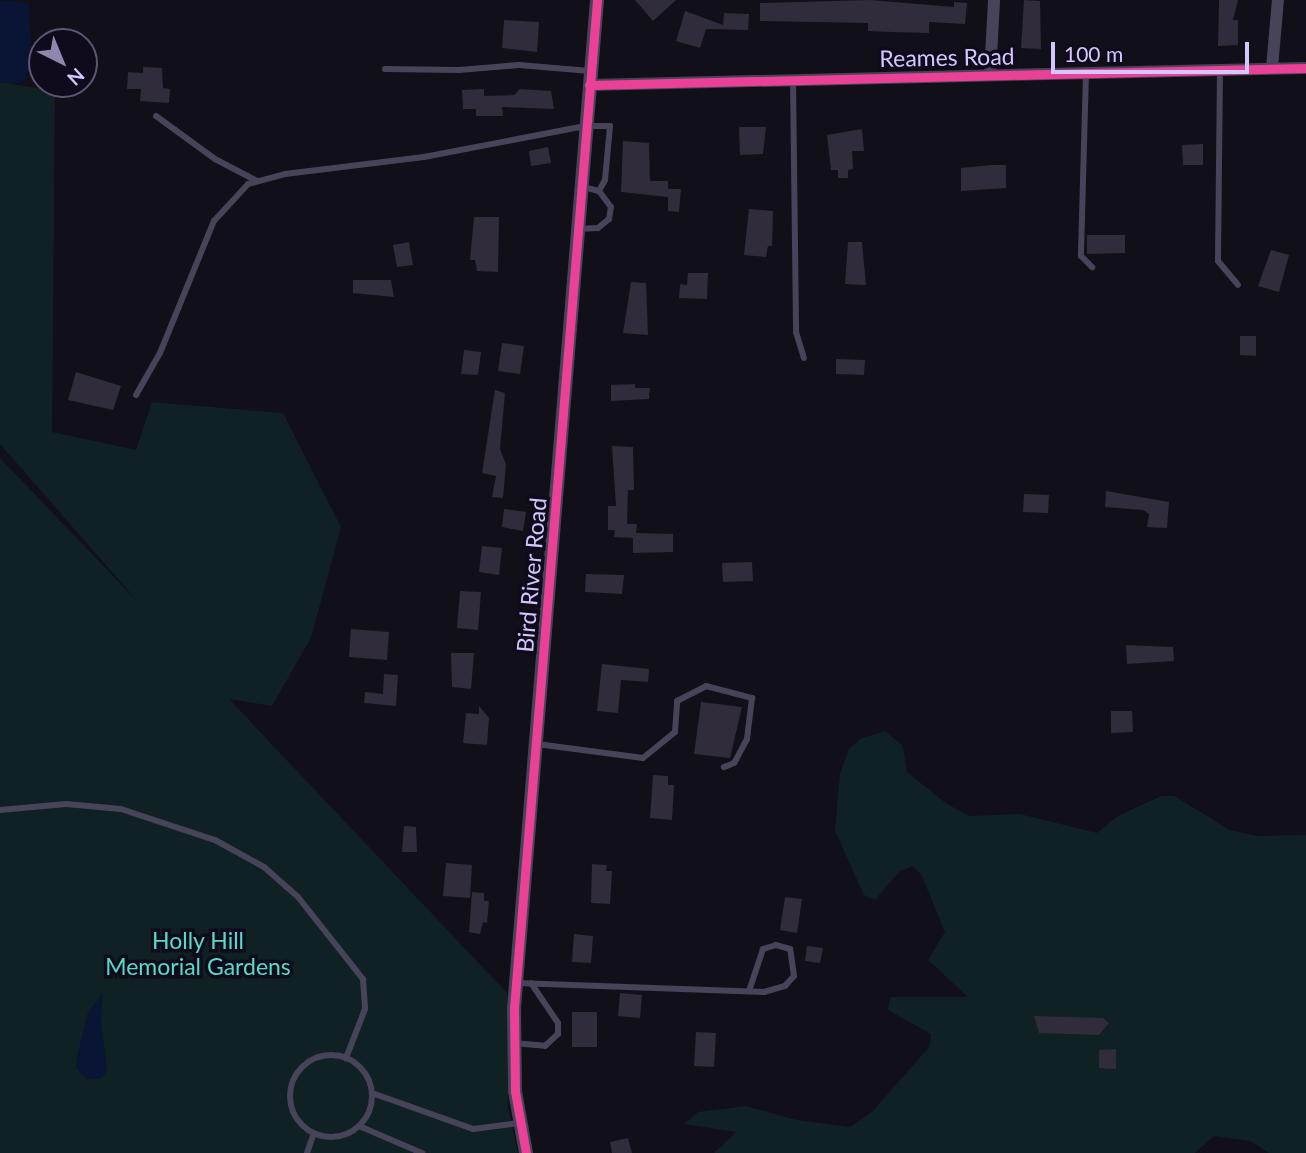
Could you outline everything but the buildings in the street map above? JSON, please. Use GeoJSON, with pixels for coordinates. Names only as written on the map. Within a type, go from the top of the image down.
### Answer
{"type":"FeatureCollection","features":[{"type":"Feature","properties":{"kind":"street","name":"Bird River Road"},"geometry":{"type":"LineString","coordinates":[[526,1153],[520,1123],[513,1044],[516,983],[576,229],[597,0]]}},
{"type":"Feature","properties":{"kind":"street"},"geometry":{"type":"LineString","coordinates":[[990,75],[994,0]]}},
{"type":"Feature","properties":{"kind":"street"},"geometry":{"type":"LineString","coordinates":[[1272,68],[1278,0]]}},
{"type":"Feature","properties":{"kind":"street","name":"Reames Road"},"geometry":{"type":"LineString","coordinates":[[590,78],[793,80],[1306,68]]}},
{"type":"Feature","properties":{"kind":"lane"},"geometry":{"type":"LineString","coordinates":[[385,69],[459,70],[519,65],[590,78]]}},
{"type":"Feature","properties":{"kind":"lane"},"geometry":{"type":"LineString","coordinates":[[1220,69],[1218,261],[1238,285]]}},
{"type":"Feature","properties":{"kind":"lane"},"geometry":{"type":"LineString","coordinates":[[1086,73],[1081,256],[1092,267]]}},
{"type":"Feature","properties":{"kind":"lane"},"geometry":{"type":"LineString","coordinates":[[793,80],[796,332],[804,358]]}},
{"type":"Feature","properties":{"kind":"lane"},"geometry":{"type":"LineString","coordinates":[[156,116],[215,159],[257,181]]}},
{"type":"Feature","properties":{"kind":"lane"},"geometry":{"type":"LineString","coordinates":[[136,395],[164,344],[214,221],[237,192],[257,181],[424,157],[585,126],[610,126],[606,174],[598,191]]}},
{"type":"Feature","properties":{"kind":"lane"},"geometry":{"type":"LineString","coordinates":[[576,229],[598,228],[609,219],[611,207],[598,191],[580,187]]}},
{"type":"Feature","properties":{"kind":"lane"},"geometry":{"type":"LineString","coordinates":[[535,743],[643,758],[675,732],[677,701],[706,686],[752,698],[747,739],[734,763],[724,767]]}},
{"type":"Feature","properties":{"kind":"lane"},"geometry":{"type":"LineString","coordinates":[[0,810],[66,804],[121,809],[215,840],[264,867],[298,897],[359,971],[366,1002],[346,1058]]}},
{"type":"Feature","properties":{"kind":"lane"},"geometry":{"type":"LineString","coordinates":[[516,983],[749,991],[785,986],[793,976],[795,958],[790,949],[776,945],[763,949],[749,991]]}},
{"type":"Feature","properties":{"kind":"lane"},"geometry":{"type":"LineString","coordinates":[[513,1044],[545,1046],[558,1034],[558,1023],[531,983]]}},
{"type":"Feature","properties":{"kind":"lane"},"geometry":{"type":"LineString","coordinates":[[323,1056],[346,1058],[364,1071],[372,1093],[370,1111],[359,1126],[334,1137],[314,1133],[292,1107],[294,1080],[307,1063],[323,1056]]}},
{"type":"Feature","properties":{"kind":"lane"},"geometry":{"type":"LineString","coordinates":[[372,1093],[473,1129],[520,1123]]}},
{"type":"Feature","properties":{"kind":"lane"},"geometry":{"type":"LineString","coordinates":[[359,1126],[422,1153]]}},
{"type":"Feature","properties":{"kind":"lane"},"geometry":{"type":"LineString","coordinates":[[307,1153],[314,1133]]}},
{"type":"Feature","properties":{"kind":"green space","name":"Holly Hill Memorial Gardens"},"geometry":{"type":"Polygon","coordinates":[[[0,82],[28,87],[28,98],[55,98],[52,432],[136,450],[152,402],[283,413],[341,527],[311,638],[272,706],[229,699],[507,993],[508,1107],[518,1153],[0,1153],[0,458],[139,603],[0,444],[0,82]]]}},
{"type":"Feature","properties":{"kind":"green space"},"geometry":{"type":"Polygon","coordinates":[[[885,731],[903,746],[907,772],[947,804],[970,816],[1020,814],[1097,833],[1118,816],[1161,796],[1174,796],[1230,830],[1257,836],[1306,835],[1306,1153],[1269,1153],[1250,1141],[1214,1136],[1195,1153],[714,1153],[736,1132],[684,1124],[698,1112],[746,1106],[797,1120],[850,1127],[872,1112],[930,1046],[931,1034],[888,1010],[890,997],[968,997],[928,960],[945,932],[921,874],[912,866],[899,872],[875,900],[864,895],[835,831],[840,773],[849,749],[860,739],[885,731]]]}},
{"type":"Feature","properties":{"kind":"water"},"geometry":{"type":"Polygon","coordinates":[[[0,0],[29,3],[28,72],[25,80],[16,84],[0,82],[0,0]]]}},
{"type":"Feature","properties":{"kind":"water"},"geometry":{"type":"Polygon","coordinates":[[[103,993],[101,1019],[107,1071],[100,1079],[86,1079],[76,1068],[77,1057],[88,1012],[103,993]]]}},
{"type":"Feature","properties":{"kind":"cycle path"},"geometry":{"type":"LineString","coordinates":[[526,1153],[515,1091],[514,1008],[597,0]]}},
{"type":"Feature","properties":{"kind":"cycle path"},"geometry":{"type":"LineString","coordinates":[[589,85],[1306,68]]}}]}
